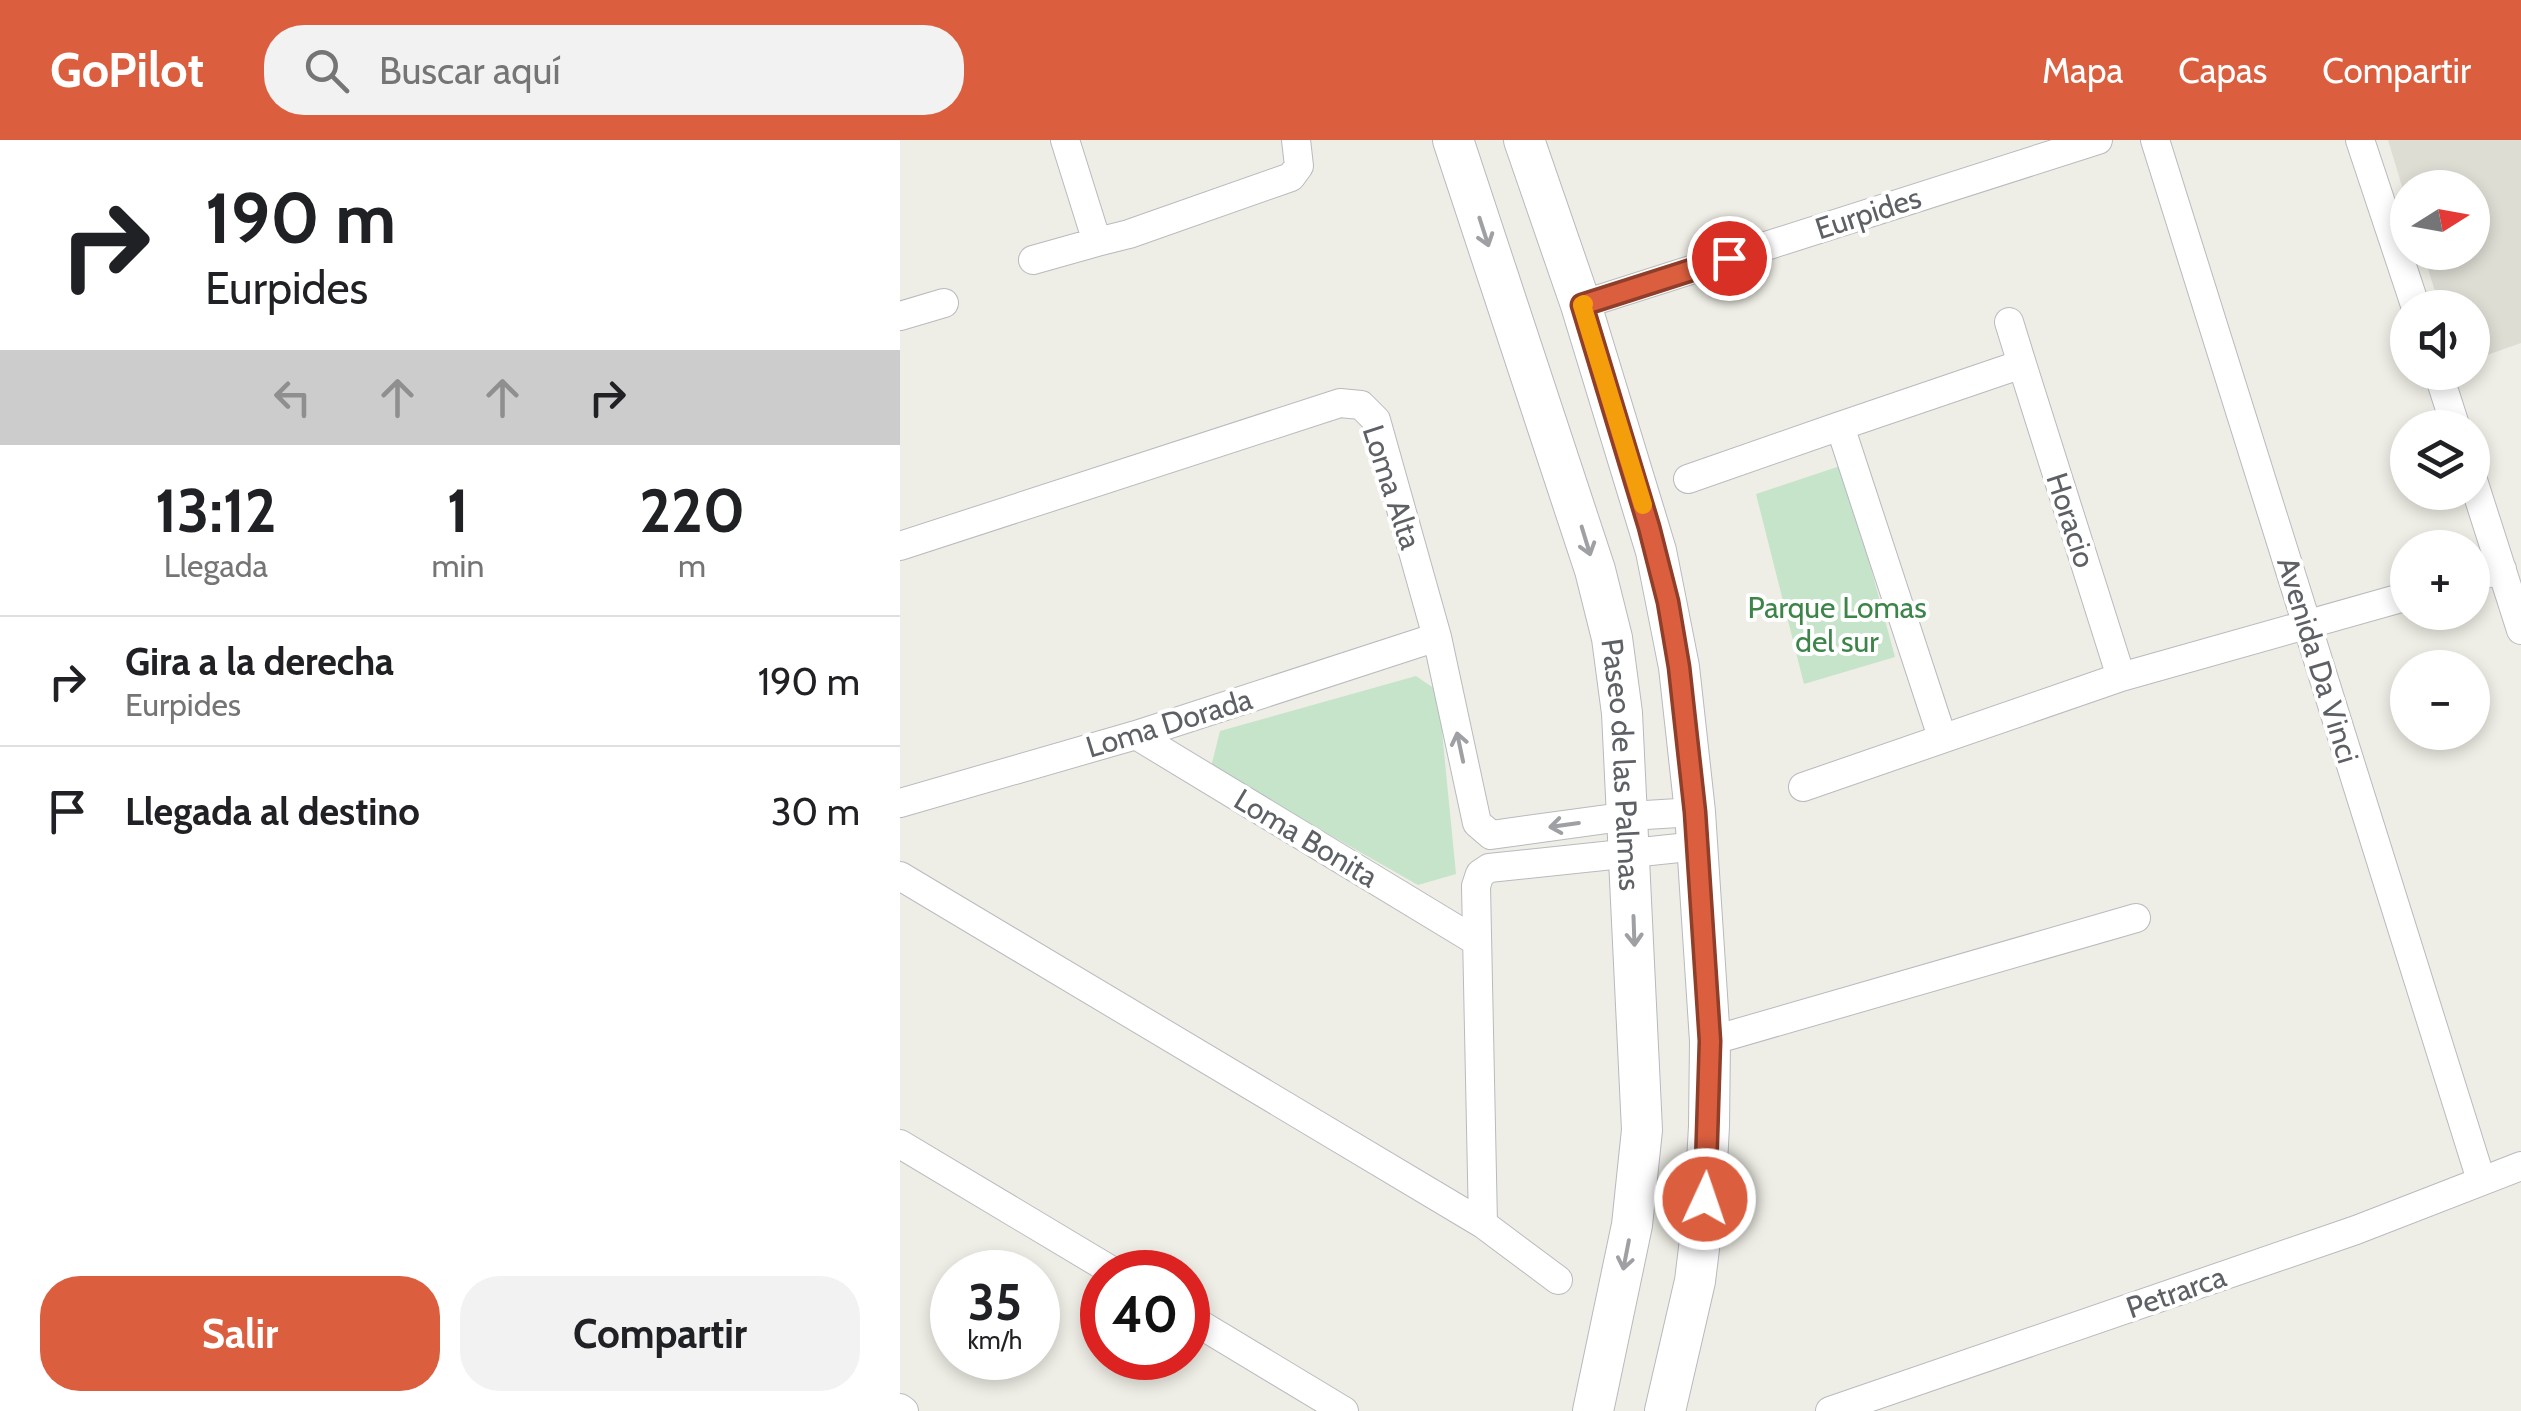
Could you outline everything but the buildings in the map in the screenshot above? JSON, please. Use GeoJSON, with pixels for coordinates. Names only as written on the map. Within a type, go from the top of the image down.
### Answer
{"type":"FeatureCollection","features":[{"type":"Feature","properties":{"kind":"street"},"geometry":{"type":"LineString","coordinates":[[1066,140],[1097,242]]}},
{"type":"Feature","properties":{"kind":"street"},"geometry":{"type":"LineString","coordinates":[[1033,260],[1129,234],[1291,178],[1299,166],[1296,140]]}},
{"type":"Feature","properties":{"kind":"street","name":"Paseo de las Palmas"},"geometry":{"type":"LineString","coordinates":[[1453,140],[1596,570],[1620,694],[1642,1130],[1632,1225],[1593,1411]]}},
{"type":"Feature","properties":{"kind":"street"},"geometry":{"type":"LineString","coordinates":[[1524,140],[1582,305],[1643,504],[1668,602],[1679,667],[1696,829],[1710,1041],[1705,1199],[1695,1281],[1665,1411]]}},
{"type":"Feature","properties":{"kind":"street","name":"Eurpides"},"geometry":{"type":"LineString","coordinates":[[1582,305],[2098,140]]}},
{"type":"Feature","properties":{"kind":"street","name":"Avenida Da Vinci"},"geometry":{"type":"LineString","coordinates":[[2154,140],[2480,1180]]}},
{"type":"Feature","properties":{"kind":"street"},"geometry":{"type":"LineString","coordinates":[[2360,140],[2410,290]]}},
{"type":"Feature","properties":{"kind":"street"},"geometry":{"type":"LineString","coordinates":[[900,316],[944,303]]}},
{"type":"Feature","properties":{"kind":"street","name":"Horacio"},"geometry":{"type":"LineString","coordinates":[[2009,322],[2120,677]]}},
{"type":"Feature","properties":{"kind":"street"},"geometry":{"type":"LineString","coordinates":[[1688,479],[2022,364]]}},
{"type":"Feature","properties":{"kind":"street","name":"Loma Alta"},"geometry":{"type":"LineString","coordinates":[[900,546],[1340,403],[1361,404],[1376,420],[1437,638],[1477,823],[1482,831],[1491,835],[1630,834],[1696,829]]}},
{"type":"Feature","properties":{"kind":"street"},"geometry":{"type":"LineString","coordinates":[[1840,426],[1942,737]]}},
{"type":"Feature","properties":{"kind":"street"},"geometry":{"type":"LineString","coordinates":[[2483,510],[2521,630]]}},
{"type":"Feature","properties":{"kind":"street"},"geometry":{"type":"LineString","coordinates":[[2490,573],[2502,569]]}},
{"type":"Feature","properties":{"kind":"street"},"geometry":{"type":"LineString","coordinates":[[1802,787],[2120,677],[2390,601]]}},
{"type":"Feature","properties":{"kind":"street","name":"Loma Dorada"},"geometry":{"type":"LineString","coordinates":[[900,803],[1136,735],[1437,638]]}},
{"type":"Feature","properties":{"kind":"street","name":"Loma Bonita"},"geometry":{"type":"LineString","coordinates":[[1136,735],[1476,941]]}},
{"type":"Feature","properties":{"kind":"street","name":"Loma Alta"},"geometry":{"type":"LineString","coordinates":[[1482,1224],[1476,941],[1476,886],[1480,874],[1488,868],[1630,834]]}},
{"type":"Feature","properties":{"kind":"street"},"geometry":{"type":"LineString","coordinates":[[900,876],[1482,1224],[1558,1280]]}},
{"type":"Feature","properties":{"kind":"street"},"geometry":{"type":"LineString","coordinates":[[1710,1041],[2136,918]]}},
{"type":"Feature","properties":{"kind":"street"},"geometry":{"type":"LineString","coordinates":[[900,1144],[1080,1252]]}},
{"type":"Feature","properties":{"kind":"street","name":"Petrarca"},"geometry":{"type":"LineString","coordinates":[[1830,1411],[2356,1230],[2521,1166]]}},
{"type":"Feature","properties":{"kind":"street"},"geometry":{"type":"LineString","coordinates":[[1210,1330],[1344,1411]]}},
{"type":"Feature","properties":{"kind":"shaded area"},"geometry":{"type":"Polygon","coordinates":[[[2388,140],[2521,140],[2521,343],[2490,354],[2490,290],[2435,290],[2428,270],[2490,270],[2490,170],[2397,170],[2388,140]]]}},
{"type":"Feature","properties":{"kind":"green space","name":"Parque Lomas del sur"},"geometry":{"type":"Polygon","coordinates":[[[1843,465],[1895,657],[1804,684],[1756,494],[1843,465]]]}},
{"type":"Feature","properties":{"kind":"green space"},"geometry":{"type":"Polygon","coordinates":[[[1416,676],[1438,691],[1456,874],[1418,885],[1211,767],[1220,731],[1416,676]]]}},
{"type":"Feature","properties":{"kind":"slow traffic"},"geometry":{"type":"LineString","coordinates":[[1584,304],[1643,505]]}},
{"type":"Feature","properties":{"kind":"route"},"geometry":{"type":"LineString","coordinates":[[1705,1199],[1710,1041],[1695,812],[1679,667],[1649,527],[1582,305],[1729,258]]}}]}
